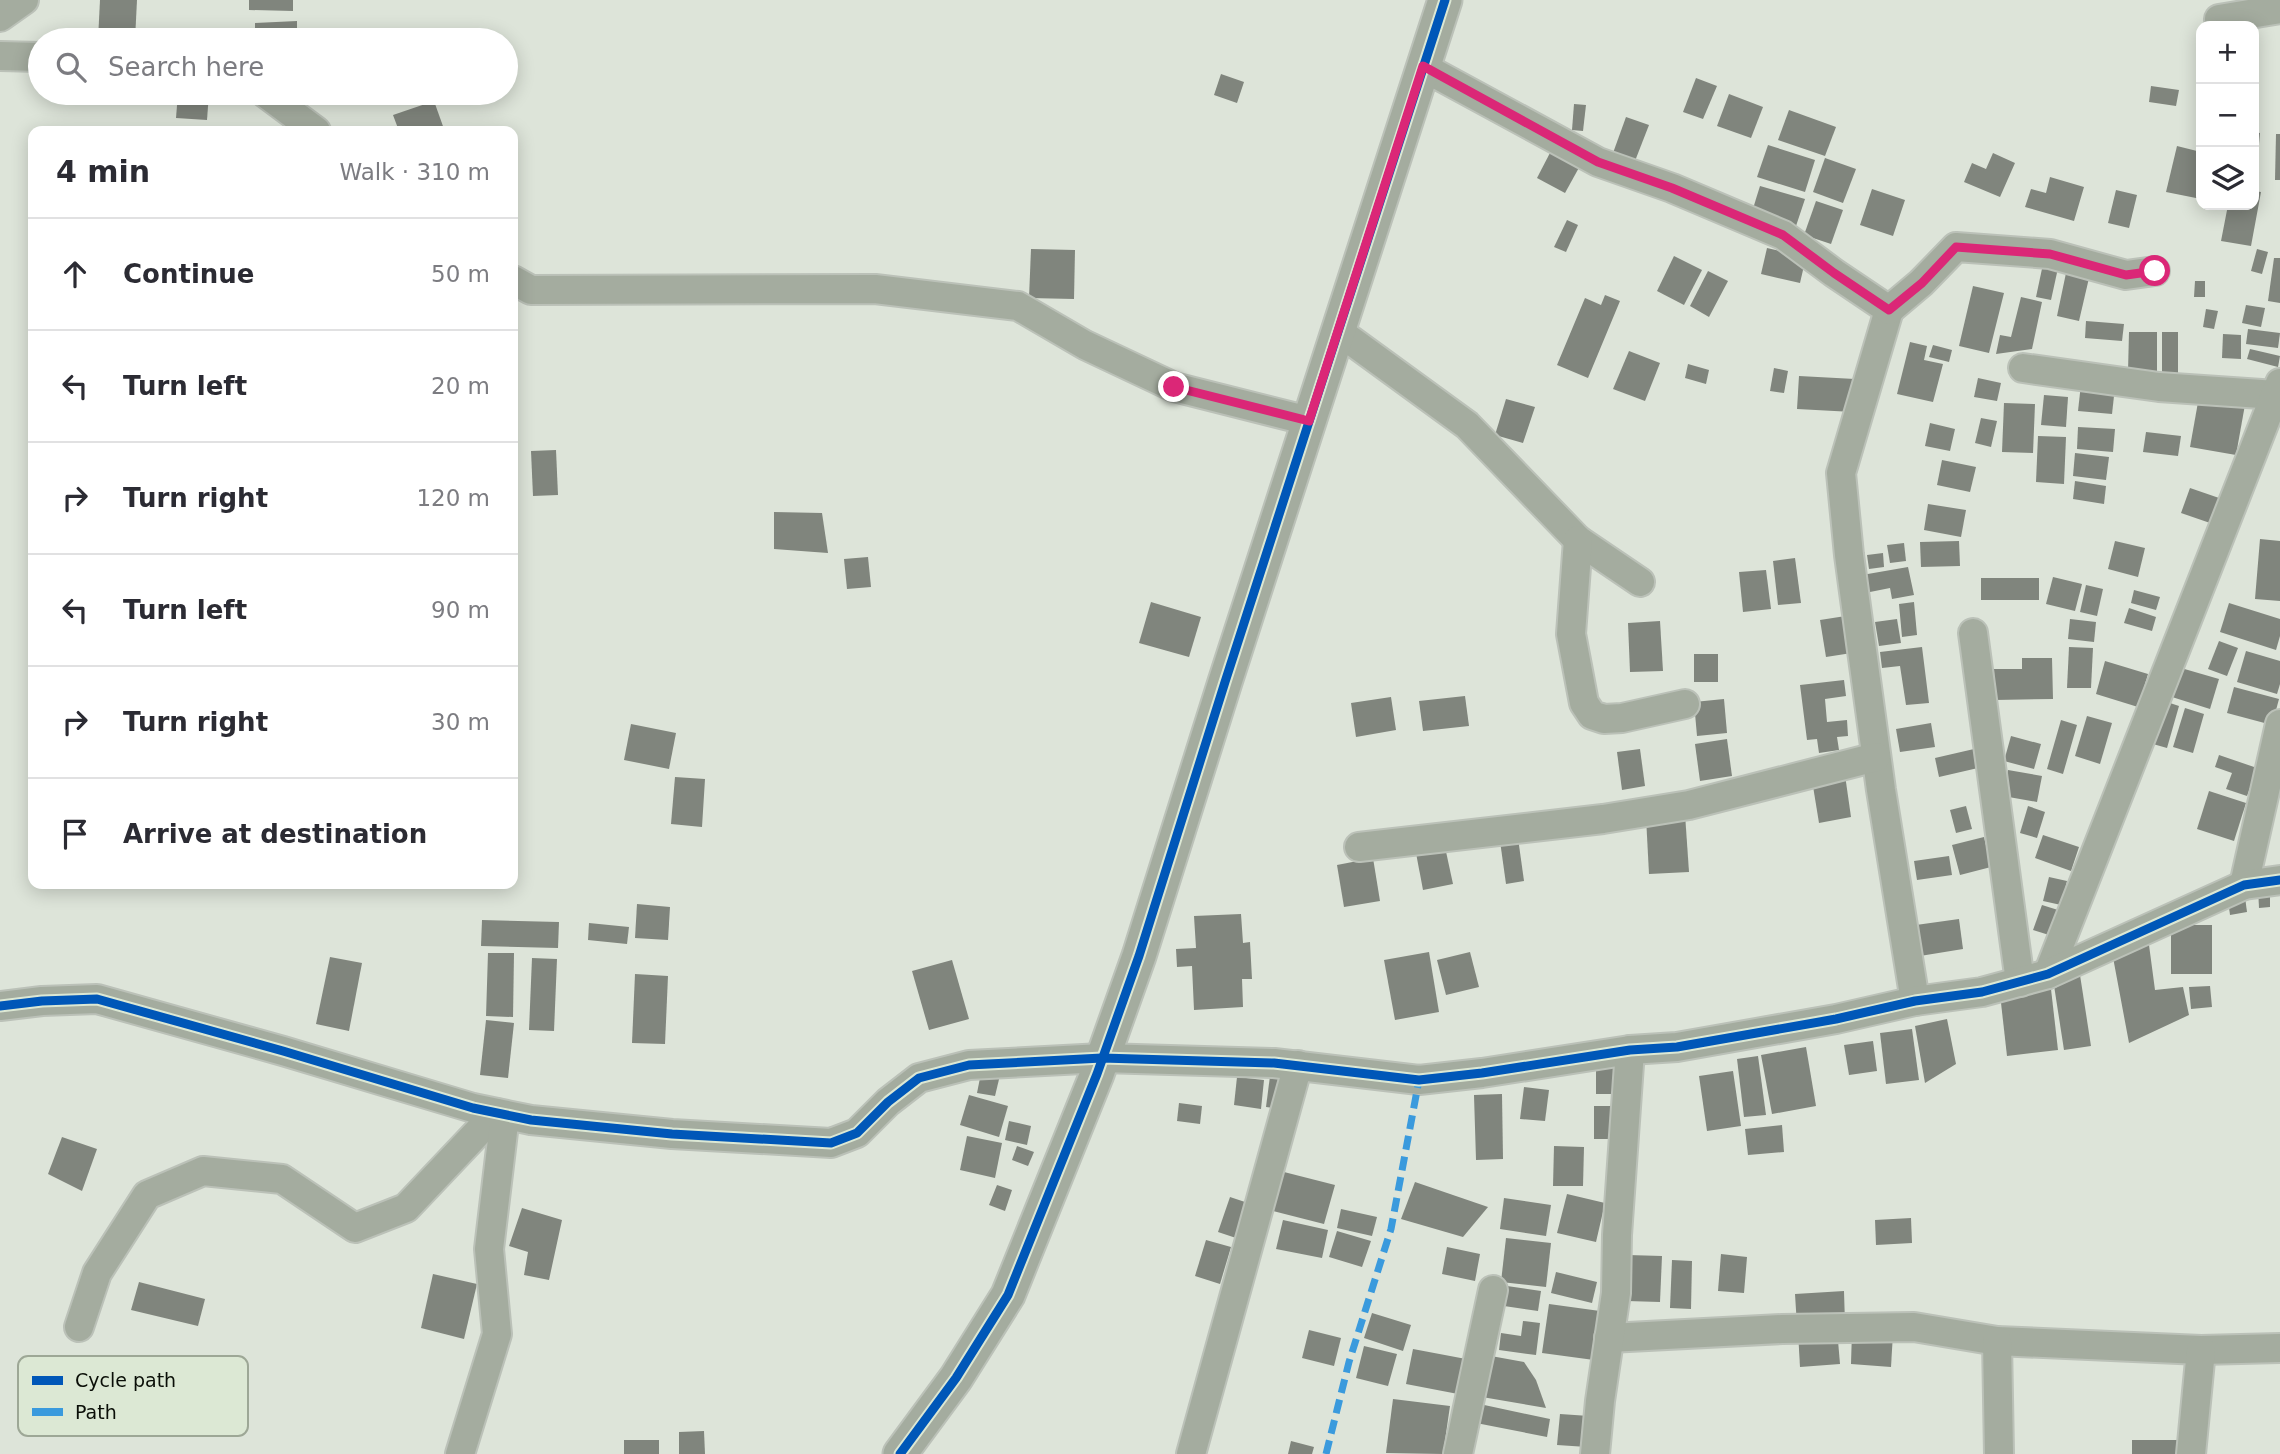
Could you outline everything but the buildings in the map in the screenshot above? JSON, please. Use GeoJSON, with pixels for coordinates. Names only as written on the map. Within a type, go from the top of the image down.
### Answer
{"type":"FeatureCollection","features":[{"type":"Feature","properties":{"kind":"street"},"geometry":{"type":"LineString","coordinates":[[0,17],[24,0]]}},
{"type":"Feature","properties":{"kind":"street"},"geometry":{"type":"LineString","coordinates":[[900,1454],[956,1378],[1008,1295],[1102,1058],[1139,956],[1445,0]]}},
{"type":"Feature","properties":{"kind":"street"},"geometry":{"type":"LineString","coordinates":[[2219,19],[2280,9]]}},
{"type":"Feature","properties":{"kind":"street"},"geometry":{"type":"LineString","coordinates":[[0,56],[28,57]]}},
{"type":"Feature","properties":{"kind":"street"},"geometry":{"type":"LineString","coordinates":[[1423,66],[1598,162],[1672,188],[1783,235],[1889,310]]}},
{"type":"Feature","properties":{"kind":"street"},"geometry":{"type":"LineString","coordinates":[[281,105],[309,126]]}},
{"type":"Feature","properties":{"kind":"street"},"geometry":{"type":"LineString","coordinates":[[1915,1000],[1876,757],[1841,473],[1889,310],[1922,283],[1956,247],[2050,254],[2126,275],[2155,271]]}},
{"type":"Feature","properties":{"kind":"street"},"geometry":{"type":"LineString","coordinates":[[518,284],[531,290],[875,289],[1017,306],[1085,345],[1174,387],[1309,421]]}},
{"type":"Feature","properties":{"kind":"street"},"geometry":{"type":"LineString","coordinates":[[1338,331],[1467,425],[1578,540],[1640,582]]}},
{"type":"Feature","properties":{"kind":"street"},"geometry":{"type":"LineString","coordinates":[[2023,368],[2159,387],[2278,389],[2048,974]]}},
{"type":"Feature","properties":{"kind":"street"},"geometry":{"type":"LineString","coordinates":[[1578,540],[1571,634],[1584,703],[1592,715],[1604,719],[1622,718],[1685,704]]}},
{"type":"Feature","properties":{"kind":"street"},"geometry":{"type":"LineString","coordinates":[[1973,633],[2020,982]]}},
{"type":"Feature","properties":{"kind":"street"},"geometry":{"type":"LineString","coordinates":[[2244,885],[2280,724]]}},
{"type":"Feature","properties":{"kind":"street"},"geometry":{"type":"LineString","coordinates":[[1359,847],[1603,819],[1689,805],[1876,757]]}},
{"type":"Feature","properties":{"kind":"street"},"geometry":{"type":"LineString","coordinates":[[0,1006],[97,999],[473,1108],[531,1120],[672,1134],[831,1143],[856,1133],[919,1077],[969,1065],[1102,1058],[1275,1063],[1419,1080],[1630,1050],[1677,1047],[1836,1019],[1915,1000],[1982,992],[2048,974],[2244,885],[2280,880]]}},
{"type":"Feature","properties":{"kind":"street"},"geometry":{"type":"LineString","coordinates":[[1595,1454],[1616,1293],[1617,1235],[1630,1050]]}},
{"type":"Feature","properties":{"kind":"street"},"geometry":{"type":"LineString","coordinates":[[1191,1454],[1298,1065]]}},
{"type":"Feature","properties":{"kind":"street"},"geometry":{"type":"LineString","coordinates":[[79,1327],[97,1273],[147,1195],[203,1171],[282,1179],[355,1227],[407,1208],[500,1114]]}},
{"type":"Feature","properties":{"kind":"street"},"geometry":{"type":"LineString","coordinates":[[460,1454],[498,1334],[489,1249],[500,1114]]}},
{"type":"Feature","properties":{"kind":"street"},"geometry":{"type":"LineString","coordinates":[[1458,1454],[1493,1290]]}},
{"type":"Feature","properties":{"kind":"street"},"geometry":{"type":"LineString","coordinates":[[1609,1338],[1782,1329],[1914,1326],[1997,1341],[2201,1350],[2280,1349]]}},
{"type":"Feature","properties":{"kind":"street"},"geometry":{"type":"LineString","coordinates":[[1997,1341],[1999,1454]]}},
{"type":"Feature","properties":{"kind":"street"},"geometry":{"type":"LineString","coordinates":[[2191,1454],[2201,1350]]}},
{"type":"Feature","properties":{"kind":"marked path"},"geometry":{"type":"LineString","coordinates":[[1326,1454],[1349,1362],[1391,1229],[1419,1080]]}},
{"type":"Feature","properties":{"kind":"cycle path"},"geometry":{"type":"LineString","coordinates":[[900,1454],[956,1378],[1008,1295],[1097,1074],[1139,956],[1445,0]]}},
{"type":"Feature","properties":{"kind":"cycle path"},"geometry":{"type":"LineString","coordinates":[[0,1006],[97,999],[473,1108],[531,1120],[672,1134],[831,1143],[857,1133],[888,1102],[919,1078],[969,1065],[1102,1058],[1274,1063],[1419,1080],[1630,1050],[1677,1047],[1836,1019],[1915,1001],[1982,992],[2048,974],[2244,885],[2280,880]]}},
{"type":"Feature","properties":{"kind":"route"},"geometry":{"type":"LineString","coordinates":[[1174,387],[1309,421],[1423,66],[1598,162],[1672,188],[1783,235],[1889,310],[1922,283],[1956,247],[2050,254],[2126,275],[2155,271]]}}]}
